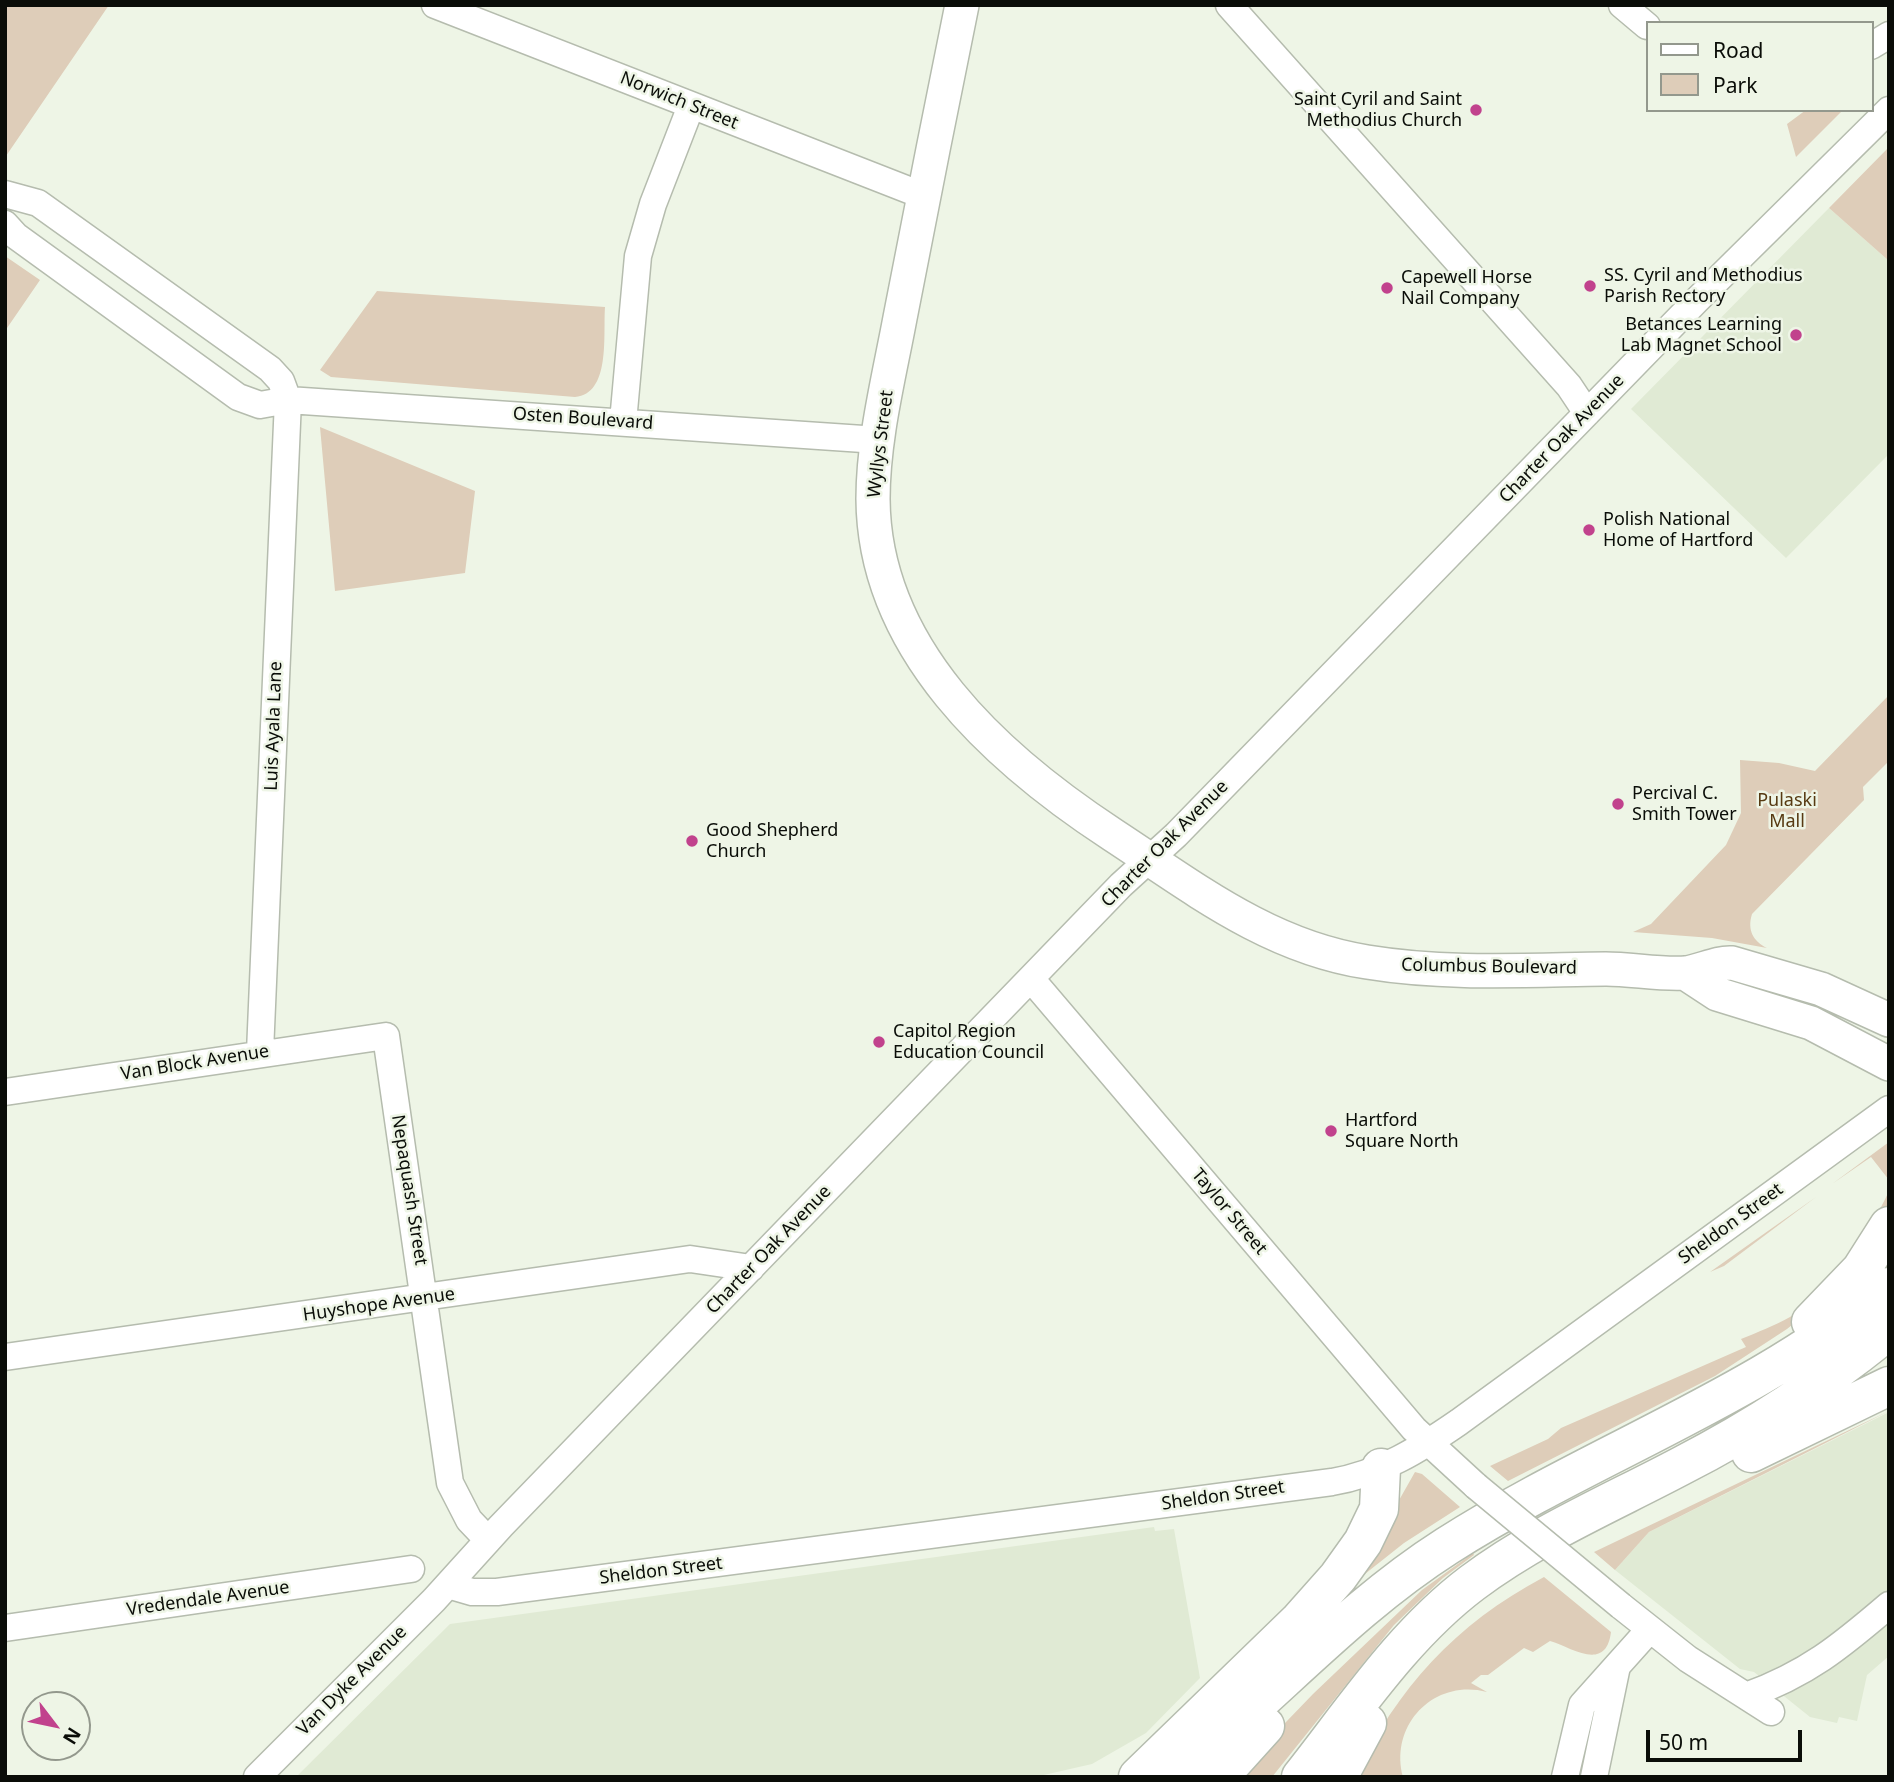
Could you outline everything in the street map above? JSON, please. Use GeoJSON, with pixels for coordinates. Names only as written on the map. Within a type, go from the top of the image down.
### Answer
{"type":"FeatureCollection","features":[{"type":"Feature","properties":{"kind":"highway"},"geometry":{"type":"LineString","coordinates":[[1729,1395],[1744,1376],[1802,1331],[1841,1293],[1867,1261],[1889,1226]]}},
{"type":"Feature","properties":{"kind":"highway"},"geometry":{"type":"LineString","coordinates":[[1171,1777],[1378,1594],[1432,1556],[1491,1520],[1729,1395],[1825,1336],[1889,1287]]}},
{"type":"Feature","properties":{"kind":"highway"},"geometry":{"type":"LineString","coordinates":[[1301,1777],[1409,1642],[1451,1600],[1499,1564],[1698,1457],[1800,1397],[1889,1330]]}},
{"type":"Feature","properties":{"kind":"highway"},"geometry":{"type":"LineString","coordinates":[[1698,1457],[1721,1461],[1742,1457],[1889,1386]]}},
{"type":"Feature","properties":{"kind":"highway"},"geometry":{"type":"LineString","coordinates":[[1138,1777],[1298,1622],[1338,1577],[1363,1542],[1379,1509],[1381,1468]]}},
{"type":"Feature","properties":{"kind":"highway"},"geometry":{"type":"LineString","coordinates":[[1219,1777],[1331,1657],[1378,1594]]}},
{"type":"Feature","properties":{"kind":"highway"},"geometry":{"type":"LineString","coordinates":[[1338,1777],[1409,1642]]}},
{"type":"Feature","properties":{"kind":"main road","name":"Wyllys Street"},"geometry":{"type":"LineString","coordinates":[[962,5],[878,440],[873,498],[879,552],[898,612],[931,671],[966,715],[1006,754],[1098,825],[1149,860]]}},
{"type":"Feature","properties":{"kind":"main road","name":"Columbus Boulevard"},"geometry":{"type":"LineString","coordinates":[[1149,860],[1260,929],[1296,944],[1364,962],[1445,970],[1629,969],[1685,973],[1723,962],[1821,989],[1889,1020]]}},
{"type":"Feature","properties":{"kind":"main road","name":"Columbus Boulevard"},"geometry":{"type":"LineString","coordinates":[[1685,973],[1717,994],[1811,1023],[1889,1064]]}},
{"type":"Feature","properties":{"kind":"street","name":"Norwich Street"},"geometry":{"type":"LineString","coordinates":[[435,5],[924,196]]}},
{"type":"Feature","properties":{"kind":"street"},"geometry":{"type":"LineString","coordinates":[[1229,5],[1569,386],[1587,413]]}},
{"type":"Feature","properties":{"kind":"street"},"geometry":{"type":"LineString","coordinates":[[1622,5],[1646,25]]}},
{"type":"Feature","properties":{"kind":"street"},"geometry":{"type":"LineString","coordinates":[[1873,45],[1889,35]]}},
{"type":"Feature","properties":{"kind":"street"},"geometry":{"type":"LineString","coordinates":[[623,422],[638,256],[653,204],[691,106]]}},
{"type":"Feature","properties":{"kind":"street","name":"Charter Oak Avenue"},"geometry":{"type":"LineString","coordinates":[[448,1585],[488,1540],[1149,860],[1587,413],[1889,110]]}},
{"type":"Feature","properties":{"kind":"street"},"geometry":{"type":"LineString","coordinates":[[5,194],[38,203],[270,369],[281,381],[288,400]]}},
{"type":"Feature","properties":{"kind":"street","name":"Osten Boulevard"},"geometry":{"type":"LineString","coordinates":[[5,224],[16,236],[238,397],[260,405],[288,400],[878,440]]}},
{"type":"Feature","properties":{"kind":"street","name":"Luis Ayala Lane"},"geometry":{"type":"LineString","coordinates":[[260,1052],[288,400]]}},
{"type":"Feature","properties":{"kind":"street","name":"Taylor Street"},"geometry":{"type":"LineString","coordinates":[[1032,980],[1427,1443],[1650,1629],[1771,1712]]}},
{"type":"Feature","properties":{"kind":"street","name":"Van Block Avenue"},"geometry":{"type":"LineString","coordinates":[[5,1091],[260,1052],[386,1036]]}},
{"type":"Feature","properties":{"kind":"street","name":"Nepaquash Street"},"geometry":{"type":"LineString","coordinates":[[386,1036],[450,1483],[469,1520],[488,1540]]}},
{"type":"Feature","properties":{"kind":"street","name":"Sheldon Street"},"geometry":{"type":"LineString","coordinates":[[448,1585],[476,1592],[497,1592],[1332,1482],[1381,1468],[1427,1443],[1889,1109]]}},
{"type":"Feature","properties":{"kind":"street","name":"Huyshope Avenue"},"geometry":{"type":"LineString","coordinates":[[5,1357],[690,1259],[751,1268]]}},
{"type":"Feature","properties":{"kind":"street","name":"Vredendale Avenue"},"geometry":{"type":"LineString","coordinates":[[5,1628],[411,1570]]}},
{"type":"Feature","properties":{"kind":"street","name":"Van Dyke Avenue"},"geometry":{"type":"LineString","coordinates":[[257,1777],[448,1585]]}},
{"type":"Feature","properties":{"kind":"street"},"geometry":{"type":"LineString","coordinates":[[1745,1696],[1816,1665],[1889,1605]]}},
{"type":"Feature","properties":{"kind":"street"},"geometry":{"type":"LineString","coordinates":[[1565,1777],[1582,1705],[1650,1629]]}},
{"type":"Feature","properties":{"kind":"street"},"geometry":{"type":"LineString","coordinates":[[1594,1777],[1617,1666]]}},
{"type":"Feature","properties":{"kind":"shaded area","name":"Betances Learning Lab Magnet School"},"geometry":{"type":"Polygon","coordinates":[[[1829,208],[1889,261],[1889,454],[1786,558],[1631,409],[1829,208]]]}},
{"type":"Feature","properties":{"kind":"shaded area"},"geometry":{"type":"Polygon","coordinates":[[[1889,1412],[1889,1656],[1867,1675],[1857,1721],[1839,1717],[1837,1723],[1810,1717],[1754,1672],[1740,1669],[1615,1570],[1649,1532],[1889,1412]]]}},
{"type":"Feature","properties":{"kind":"shaded area"},"geometry":{"type":"Polygon","coordinates":[[[1154,1527],[1155,1531],[1174,1529],[1200,1678],[1146,1733],[1092,1764],[1035,1777],[296,1777],[450,1624],[1154,1527]]]}},
{"type":"Feature","properties":{"kind":"green space"},"geometry":{"type":"Polygon","coordinates":[[[5,5],[109,5],[6,156],[5,155],[5,5]]]}},
{"type":"Feature","properties":{"kind":"green space"},"geometry":{"type":"Polygon","coordinates":[[[1803,112],[1841,112],[1796,157],[1787,124],[1803,112]]]}},
{"type":"Feature","properties":{"kind":"green space"},"geometry":{"type":"Polygon","coordinates":[[[1889,147],[1889,261],[1829,208],[1889,147]]]}},
{"type":"Feature","properties":{"kind":"green space"},"geometry":{"type":"Polygon","coordinates":[[[5,256],[40,280],[5,331],[5,256]]]}},
{"type":"Feature","properties":{"kind":"green space"},"geometry":{"type":"Polygon","coordinates":[[[377,291],[605,307],[600,375],[595,386],[587,393],[575,397],[331,377],[320,370],[377,291]]]}},
{"type":"Feature","properties":{"kind":"green space"},"geometry":{"type":"Polygon","coordinates":[[[320,427],[475,491],[465,573],[335,591],[320,427]]]}},
{"type":"Feature","properties":{"kind":"green space","name":"Pulaski Mall"},"geometry":{"type":"Polygon","coordinates":[[[1889,695],[1889,761],[1863,787],[1864,800],[1752,914],[1752,934],[1767,948],[1712,938],[1633,932],[1651,924],[1726,845],[1741,813],[1740,760],[1779,763],[1815,771],[1889,695]]]}},
{"type":"Feature","properties":{"kind":"green space"},"geometry":{"type":"Polygon","coordinates":[[[1889,1142],[1889,1180],[1871,1157],[1832,1184],[1889,1142]]]}},
{"type":"Feature","properties":{"kind":"green space"},"geometry":{"type":"Polygon","coordinates":[[[1889,1191],[1889,1201],[1881,1220],[1808,1312],[1787,1329],[1715,1376],[1508,1481],[1490,1466],[1548,1439],[1561,1428],[1746,1347],[1741,1339],[1790,1317],[1819,1293],[1847,1260],[1871,1225],[1889,1191]]]}},
{"type":"Feature","properties":{"kind":"green space"},"geometry":{"type":"Polygon","coordinates":[[[1816,1197],[1724,1266],[1710,1272],[1816,1197]]]}},
{"type":"Feature","properties":{"kind":"green space"},"geometry":{"type":"Polygon","coordinates":[[[1889,1411],[1649,1532],[1615,1570],[1594,1552],[1889,1411]]]}},
{"type":"Feature","properties":{"kind":"green space"},"geometry":{"type":"Polygon","coordinates":[[[1415,1472],[1422,1474],[1460,1507],[1404,1543],[1351,1585],[1415,1472]]]}},
{"type":"Feature","properties":{"kind":"green space"},"geometry":{"type":"Polygon","coordinates":[[[1473,1553],[1474,1555],[1443,1578],[1394,1625],[1272,1777],[1233,1777],[1313,1694],[1422,1590],[1473,1553]]]}},
{"type":"Feature","properties":{"kind":"green space"},"geometry":{"type":"Polygon","coordinates":[[[1544,1577],[1611,1632],[1608,1644],[1602,1652],[1586,1654],[1550,1641],[1533,1652],[1524,1648],[1488,1675],[1481,1675],[1471,1683],[1487,1692],[1450,1692],[1433,1699],[1420,1710],[1409,1724],[1403,1740],[1400,1758],[1403,1777],[1354,1777],[1390,1715],[1432,1661],[1483,1616],[1544,1577]]]}},
{"type":"Feature","properties":{"kind":"place","name":"Saint Cyril and Saint Methodius Church"},"geometry":{"type":"Point","coordinates":[1476,110]}},
{"type":"Feature","properties":{"kind":"place","name":"SS. Cyril and Methodius Parish Rectory"},"geometry":{"type":"Point","coordinates":[1590,286]}},
{"type":"Feature","properties":{"kind":"place","name":"Capewell Horse Nail Company"},"geometry":{"type":"Point","coordinates":[1387,288]}},
{"type":"Feature","properties":{"kind":"place","name":"Betances Learning Lab Magnet School"},"geometry":{"type":"Point","coordinates":[1796,335]}},
{"type":"Feature","properties":{"kind":"place","name":"Polish National Home of Hartford"},"geometry":{"type":"Point","coordinates":[1589,530]}},
{"type":"Feature","properties":{"kind":"place","name":"Percival C. Smith Tower"},"geometry":{"type":"Point","coordinates":[1618,804]}},
{"type":"Feature","properties":{"kind":"place","name":"Good Shepherd Church"},"geometry":{"type":"Point","coordinates":[692,841]}},
{"type":"Feature","properties":{"kind":"place","name":"Capitol Region Education Council"},"geometry":{"type":"Point","coordinates":[879,1042]}},
{"type":"Feature","properties":{"kind":"place","name":"Hartford Square North"},"geometry":{"type":"Point","coordinates":[1331,1131]}}]}
